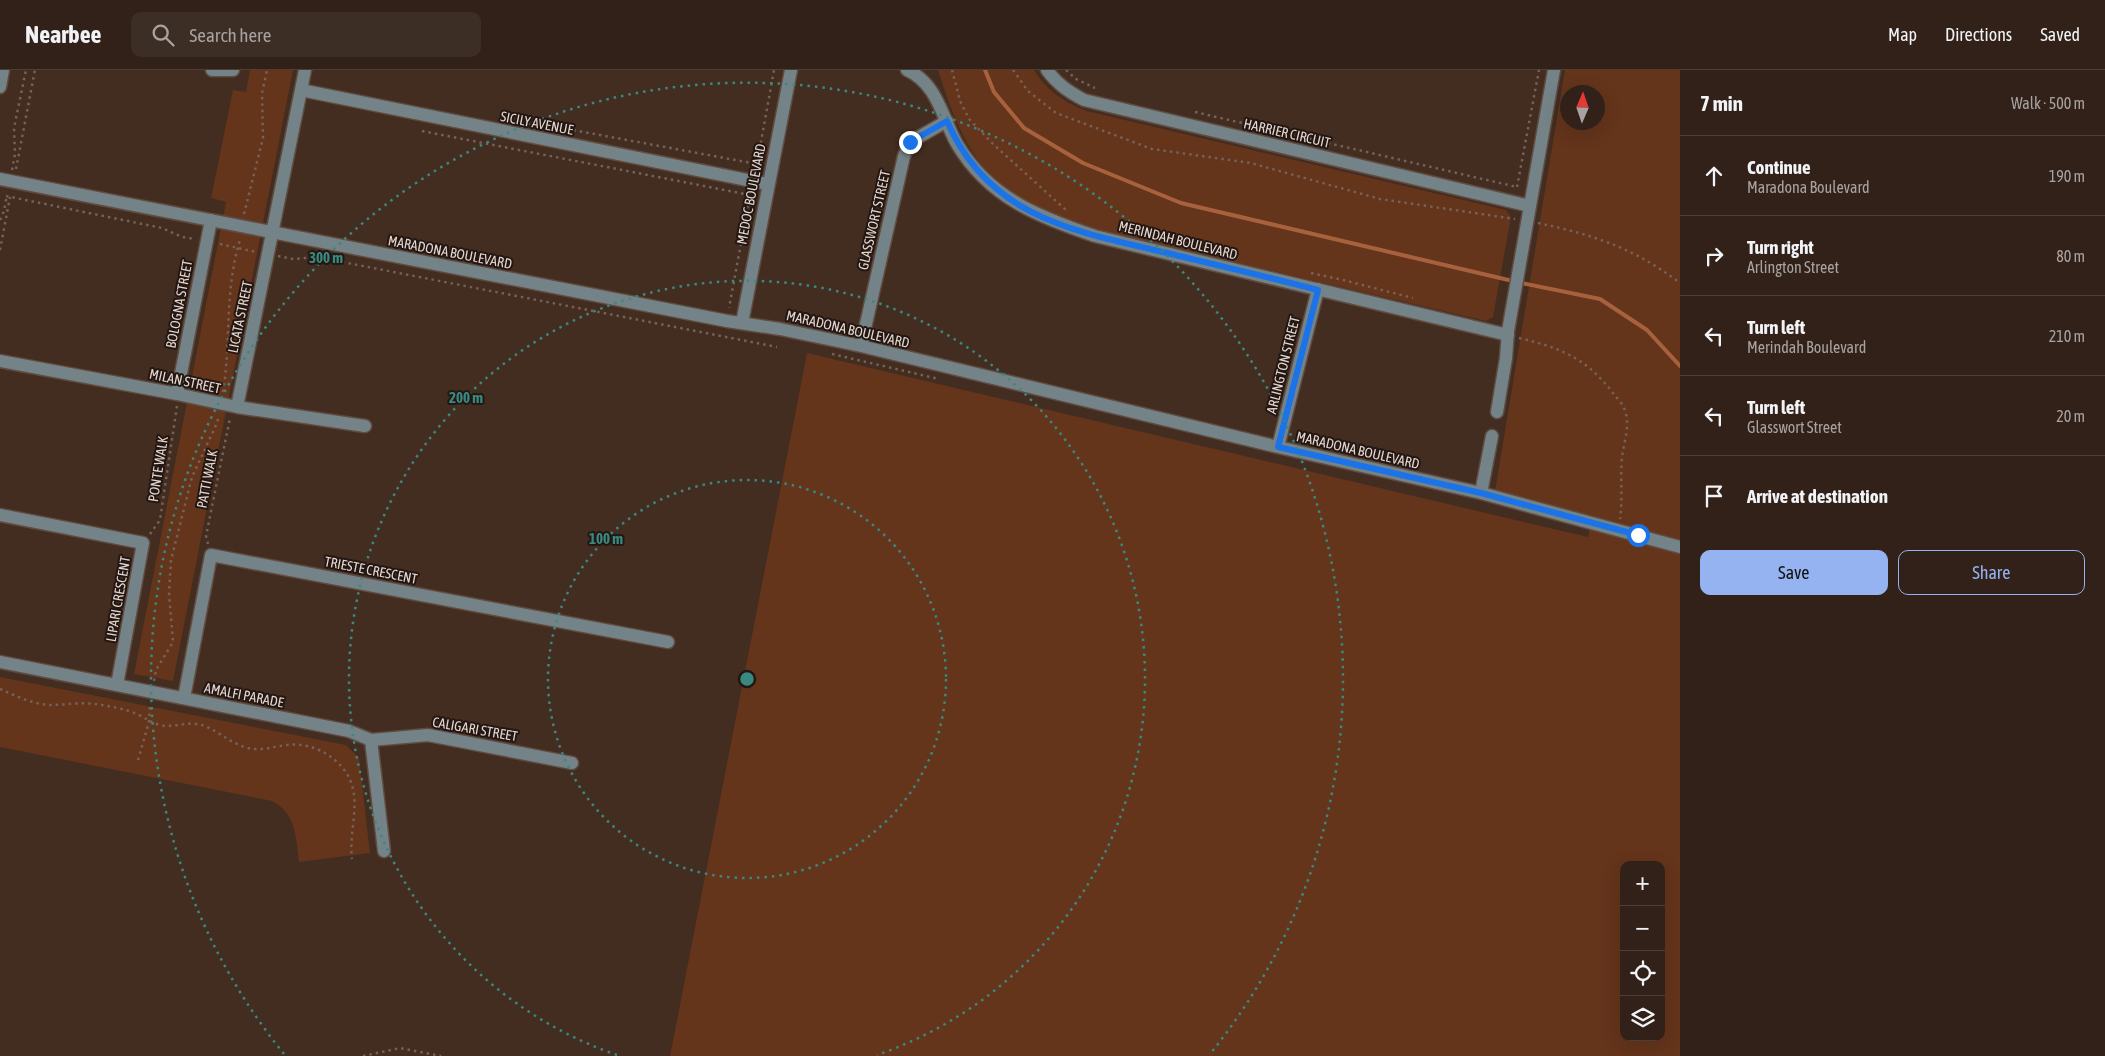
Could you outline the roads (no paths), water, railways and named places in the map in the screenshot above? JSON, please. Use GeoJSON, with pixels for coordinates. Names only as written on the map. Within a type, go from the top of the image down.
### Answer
{"type":"FeatureCollection","features":[{"type":"Feature","properties":{"kind":"street"},"geometry":{"type":"LineString","coordinates":[[0,87],[3,70]]}},
{"type":"Feature","properties":{"kind":"street"},"geometry":{"type":"LineString","coordinates":[[212,70],[233,70]]}},
{"type":"Feature","properties":{"kind":"street","name":"LICATA STREET"},"geometry":{"type":"LineString","coordinates":[[237,407],[305,70]]}},
{"type":"Feature","properties":{"kind":"street","name":"MEDOC BOULEVARD"},"geometry":{"type":"LineString","coordinates":[[742,323],[767,184],[791,70]]}},
{"type":"Feature","properties":{"kind":"street","name":"MERINDAH BOULEVARD"},"geometry":{"type":"LineString","coordinates":[[907,70],[915,74],[931,89],[957,144],[985,179],[1006,197],[1029,211],[1095,236],[1508,335]]}},
{"type":"Feature","properties":{"kind":"street","name":"HARRIER CIRCUIT"},"geometry":{"type":"LineString","coordinates":[[1047,70],[1055,81],[1069,92],[1084,100],[1530,206]]}},
{"type":"Feature","properties":{"kind":"street"},"geometry":{"type":"LineString","coordinates":[[1497,412],[1508,335],[1554,70]]}},
{"type":"Feature","properties":{"kind":"street","name":"SICILY AVENUE"},"geometry":{"type":"LineString","coordinates":[[301,90],[767,184]]}},
{"type":"Feature","properties":{"kind":"street","name":"GLASSWORT STREET"},"geometry":{"type":"LineString","coordinates":[[861,346],[904,156],[910,142],[947,121]]}},
{"type":"Feature","properties":{"kind":"street","name":"MARADONA BOULEVARD"},"geometry":{"type":"LineString","coordinates":[[8,180],[861,346],[1278,447],[1481,493],[1680,548]]}},
{"type":"Feature","properties":{"kind":"street","name":"BOLOGNA STREET"},"geometry":{"type":"LineString","coordinates":[[177,394],[211,220]]}},
{"type":"Feature","properties":{"kind":"street","name":"ARLINGTON STREET"},"geometry":{"type":"LineString","coordinates":[[1278,447],[1318,290]]}},
{"type":"Feature","properties":{"kind":"street","name":"MILAN STREET"},"geometry":{"type":"LineString","coordinates":[[0,361],[237,407],[366,426]]}},
{"type":"Feature","properties":{"kind":"street"},"geometry":{"type":"LineString","coordinates":[[1481,493],[1492,436]]}},
{"type":"Feature","properties":{"kind":"street","name":"LIPARI CRESCENT"},"geometry":{"type":"LineString","coordinates":[[0,516],[143,543],[117,685]]}},
{"type":"Feature","properties":{"kind":"street","name":"TRIESTE CRESCENT"},"geometry":{"type":"LineString","coordinates":[[184,698],[211,555],[668,642]]}},
{"type":"Feature","properties":{"kind":"street","name":"AMALFI PARADE"},"geometry":{"type":"LineString","coordinates":[[0,662],[349,731],[371,740]]}},
{"type":"Feature","properties":{"kind":"street","name":"CALIGARI STREET"},"geometry":{"type":"LineString","coordinates":[[371,740],[428,735],[572,763]]}},
{"type":"Feature","properties":{"kind":"street"},"geometry":{"type":"LineString","coordinates":[[371,740],[384,851]]}},
{"type":"Feature","properties":{"kind":"waterway"},"geometry":{"type":"LineString","coordinates":[[985,70],[994,92],[1024,128],[1083,163],[1181,203],[1517,282],[1600,299],[1647,330],[1680,366]]}}]}
